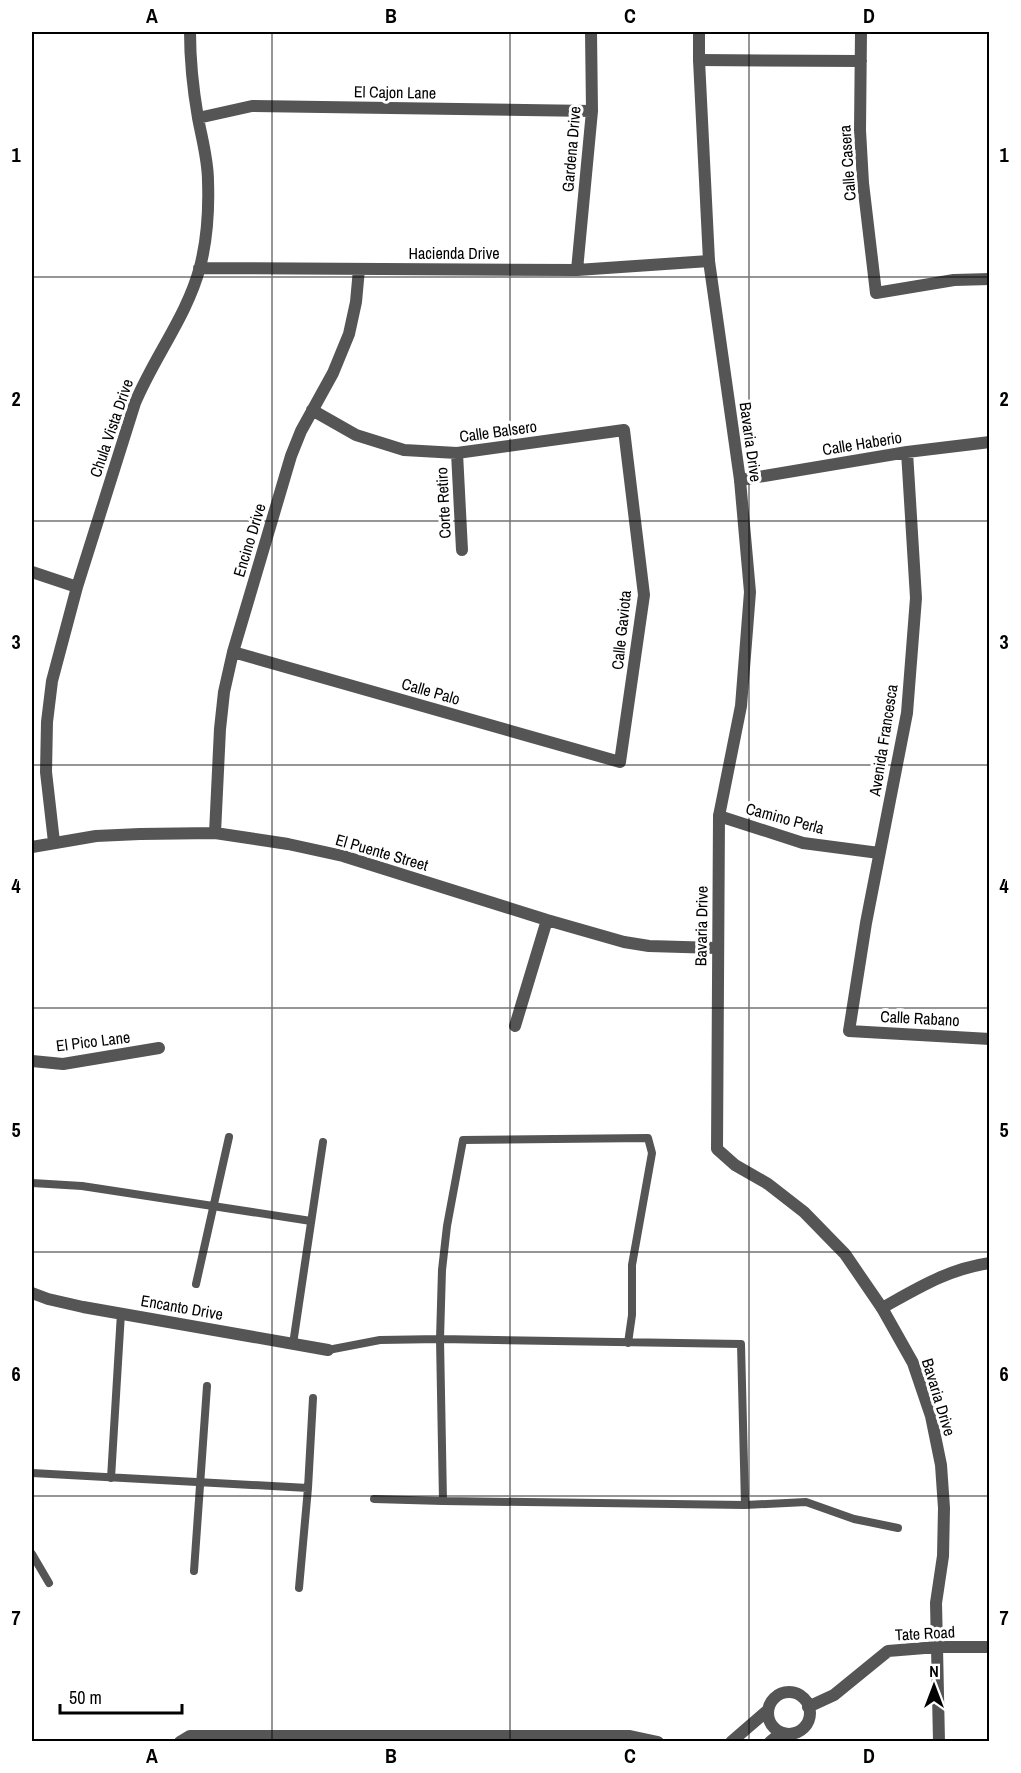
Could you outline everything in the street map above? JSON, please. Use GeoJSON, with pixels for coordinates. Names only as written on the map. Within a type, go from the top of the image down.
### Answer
{"type":"FeatureCollection","features":[{"type":"Feature","properties":{"kind":"street","name":"Chula Vista Drive"},"geometry":{"type":"LineString","coordinates":[[54,842],[46,772],[47,722],[52,681],[77,587],[135,404],[174,329],[199,268],[207,224],[208,180],[192,74],[190,32]]}},
{"type":"Feature","properties":{"kind":"street","name":"Gardena Drive"},"geometry":{"type":"LineString","coordinates":[[577,270],[592,111],[591,32]]}},
{"type":"Feature","properties":{"kind":"street","name":"Bavaria Drive"},"geometry":{"type":"LineString","coordinates":[[699,32],[709,261],[740,480],[750,592],[741,706],[719,816],[717,1149],[735,1165],[768,1184],[804,1212],[844,1254],[882,1308],[913,1363],[931,1416],[941,1465],[944,1508],[943,1556],[936,1603],[939,1742]]}},
{"type":"Feature","properties":{"kind":"street","name":"Calle Casera"},"geometry":{"type":"LineString","coordinates":[[861,32],[860,130],[863,183],[876,293],[954,280],[990,279]]}},
{"type":"Feature","properties":{"kind":"street"},"geometry":{"type":"LineString","coordinates":[[699,60],[861,61]]}},
{"type":"Feature","properties":{"kind":"street","name":"El Cajon Lane"},"geometry":{"type":"LineString","coordinates":[[198,118],[252,106],[592,111]]}},
{"type":"Feature","properties":{"kind":"street","name":"Hacienda Drive"},"geometry":{"type":"LineString","coordinates":[[199,268],[577,270],[709,261]]}},
{"type":"Feature","properties":{"kind":"street","name":"Encino Drive"},"geometry":{"type":"LineString","coordinates":[[215,833],[220,729],[224,692],[233,652],[291,456],[301,431],[333,373],[349,334],[356,302],[359,269]]}},
{"type":"Feature","properties":{"kind":"street","name":"Calle Balsero"},"geometry":{"type":"LineString","coordinates":[[312,410],[356,435],[404,450],[457,453],[624,429]]}},
{"type":"Feature","properties":{"kind":"street","name":"Calle Gaviota"},"geometry":{"type":"LineString","coordinates":[[620,762],[644,595],[624,429]]}},
{"type":"Feature","properties":{"kind":"street","name":"Calle Haberio"},"geometry":{"type":"LineString","coordinates":[[740,480],[907,452],[990,442]]}},
{"type":"Feature","properties":{"kind":"street","name":"Avenida Francesca"},"geometry":{"type":"LineString","coordinates":[[849,1031],[866,922],[907,713],[916,598],[907,452]]}},
{"type":"Feature","properties":{"kind":"street","name":"Corte Retiro"},"geometry":{"type":"LineString","coordinates":[[457,453],[462,550]]}},
{"type":"Feature","properties":{"kind":"street"},"geometry":{"type":"LineString","coordinates":[[32,572],[77,587]]}},
{"type":"Feature","properties":{"kind":"street","name":"Calle Palo"},"geometry":{"type":"LineString","coordinates":[[233,652],[620,762]]}},
{"type":"Feature","properties":{"kind":"street","name":"Camino Perla"},"geometry":{"type":"LineString","coordinates":[[719,816],[803,843],[879,853]]}},
{"type":"Feature","properties":{"kind":"street","name":"El Puente Street"},"geometry":{"type":"LineString","coordinates":[[32,846],[96,836],[215,833],[288,844],[343,856],[624,942],[649,946],[717,948]]}},
{"type":"Feature","properties":{"kind":"street"},"geometry":{"type":"LineString","coordinates":[[515,1026],[547,920]]}},
{"type":"Feature","properties":{"kind":"street","name":"Calle Rabano"},"geometry":{"type":"LineString","coordinates":[[849,1031],[990,1039]]}},
{"type":"Feature","properties":{"kind":"street","name":"El Pico Lane"},"geometry":{"type":"LineString","coordinates":[[32,1061],[63,1064],[159,1048]]}},
{"type":"Feature","properties":{"kind":"street"},"geometry":{"type":"LineString","coordinates":[[882,1308],[938,1277],[973,1265],[990,1263]]}},
{"type":"Feature","properties":{"kind":"street","name":"Encanto Drive"},"geometry":{"type":"LineString","coordinates":[[32,1293],[83,1307],[328,1350]]}},
{"type":"Feature","properties":{"kind":"street","name":"Tate Road"},"geometry":{"type":"LineString","coordinates":[[808,1707],[834,1695],[888,1651],[937,1647],[990,1647]]}},
{"type":"Feature","properties":{"kind":"street"},"geometry":{"type":"LineString","coordinates":[[770,1742],[781,1733],[795,1733],[806,1726],[809,1720],[808,1707],[800,1696],[787,1692],[770,1703],[768,1717],[771,1724],[781,1733]]}},
{"type":"Feature","properties":{"kind":"street"},"geometry":{"type":"LineString","coordinates":[[731,1742],[768,1710]]}},
{"type":"Feature","properties":{"kind":"street"},"geometry":{"type":"LineString","coordinates":[[180,1742],[190,1736],[630,1736],[658,1742]]}},
{"type":"Feature","properties":{"kind":"lane"},"geometry":{"type":"LineString","coordinates":[[196,1284],[229,1137]]}},
{"type":"Feature","properties":{"kind":"lane"},"geometry":{"type":"LineString","coordinates":[[443,1501],[441,1270],[463,1140],[648,1138],[652,1154],[632,1265],[632,1315],[628,1343]]}},
{"type":"Feature","properties":{"kind":"lane"},"geometry":{"type":"LineString","coordinates":[[293,1344],[323,1142]]}},
{"type":"Feature","properties":{"kind":"lane"},"geometry":{"type":"LineString","coordinates":[[32,1183],[82,1186],[311,1221]]}},
{"type":"Feature","properties":{"kind":"lane"},"geometry":{"type":"LineString","coordinates":[[111,1478],[121,1313]]}},
{"type":"Feature","properties":{"kind":"lane"},"geometry":{"type":"LineString","coordinates":[[328,1350],[380,1340],[440,1339],[741,1344],[745,1505]]}},
{"type":"Feature","properties":{"kind":"lane"},"geometry":{"type":"LineString","coordinates":[[194,1571],[207,1386]]}},
{"type":"Feature","properties":{"kind":"lane"},"geometry":{"type":"LineString","coordinates":[[299,1588],[313,1398]]}},
{"type":"Feature","properties":{"kind":"lane"},"geometry":{"type":"LineString","coordinates":[[32,1473],[308,1488]]}},
{"type":"Feature","properties":{"kind":"lane"},"geometry":{"type":"LineString","coordinates":[[374,1499],[745,1505],[806,1503],[854,1519],[898,1528]]}},
{"type":"Feature","properties":{"kind":"lane"},"geometry":{"type":"LineString","coordinates":[[32,1554],[49,1583]]}}]}
